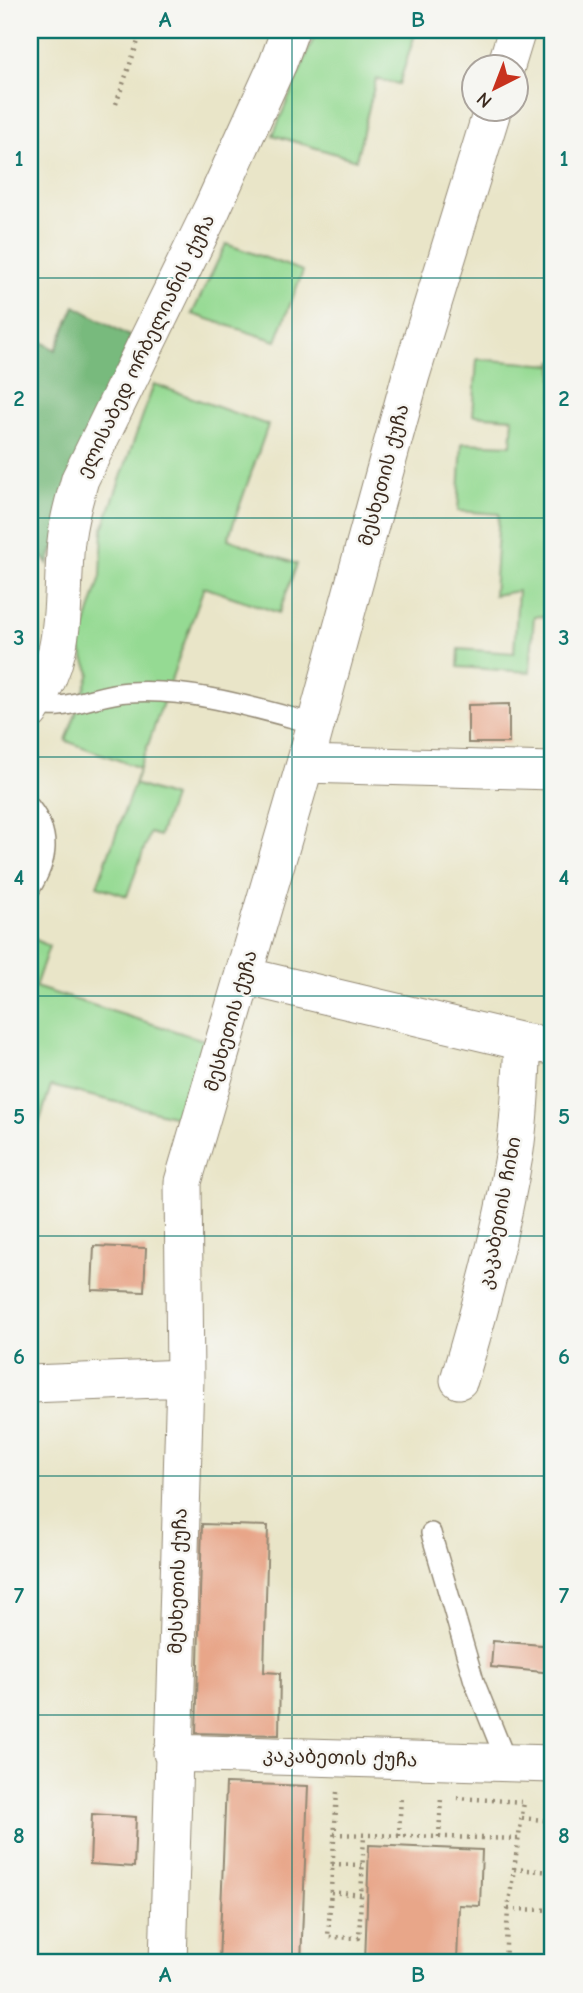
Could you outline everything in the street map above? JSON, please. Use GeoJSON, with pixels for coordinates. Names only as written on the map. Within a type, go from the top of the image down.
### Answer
{"type":"FeatureCollection","features":[{"type":"Feature","properties":{"kind":"street","name":"ელისაბედ ორბელიანის ქუჩა"},"geometry":{"type":"LineString","coordinates":[[32,708],[49,679],[62,633],[65,553],[70,516],[80,479],[212,209],[278,63],[290,30]]}},
{"type":"Feature","properties":{"kind":"street"},"geometry":{"type":"LineString","coordinates":[[510,52],[517,30]]}},
{"type":"Feature","properties":{"kind":"street","name":"მესხეთის ქუჩა"},"geometry":{"type":"LineString","coordinates":[[167,1963],[185,1378],[183,1182],[305,764],[411,375],[489,122]]}},
{"type":"Feature","properties":{"kind":"street"},"geometry":{"type":"LineString","coordinates":[[305,764],[553,771]]}},
{"type":"Feature","properties":{"kind":"street"},"geometry":{"type":"LineString","coordinates":[[244,976],[538,1044]]}},
{"type":"Feature","properties":{"kind":"street","name":"კაკაბეთის ჩიხი"},"geometry":{"type":"LineString","coordinates":[[459,1380],[489,1279],[538,1044]]}},
{"type":"Feature","properties":{"kind":"street"},"geometry":{"type":"LineString","coordinates":[[30,1384],[185,1378]]}},
{"type":"Feature","properties":{"kind":"street","name":"კაკაბეთის ქუჩა"},"geometry":{"type":"LineString","coordinates":[[172,1753],[553,1764]]}},
{"type":"Feature","properties":{"kind":"lane"},"geometry":{"type":"LineString","coordinates":[[32,708],[57,708],[97,696],[119,693],[163,693],[222,700],[315,724]]}},
{"type":"Feature","properties":{"kind":"lane"},"geometry":{"type":"LineString","coordinates":[[30,807],[45,831],[47,844],[45,858],[30,889]]}},
{"type":"Feature","properties":{"kind":"lane"},"geometry":{"type":"LineString","coordinates":[[431,1533],[474,1681],[507,1763]]}},
{"type":"Feature","properties":{"kind":"path"},"geometry":{"type":"LineString","coordinates":[[116,104],[142,30]]}},
{"type":"Feature","properties":{"kind":"path"},"geometry":{"type":"LineString","coordinates":[[349,1793],[335,1792],[328,1937],[359,1938],[364,1835]]}},
{"type":"Feature","properties":{"kind":"path"},"geometry":{"type":"LineString","coordinates":[[388,1795],[414,1796]]}},
{"type":"Feature","properties":{"kind":"path"},"geometry":{"type":"LineString","coordinates":[[399,1836],[401,1796]]}},
{"type":"Feature","properties":{"kind":"path"},"geometry":{"type":"LineString","coordinates":[[428,1797],[524,1801],[508,1909],[505,1963]]}},
{"type":"Feature","properties":{"kind":"path"},"geometry":{"type":"LineString","coordinates":[[439,1837],[441,1797]]}},
{"type":"Feature","properties":{"kind":"path"},"geometry":{"type":"LineString","coordinates":[[522,1818],[553,1821]]}},
{"type":"Feature","properties":{"kind":"path"},"geometry":{"type":"LineString","coordinates":[[334,1834],[518,1839]]}},
{"type":"Feature","properties":{"kind":"path"},"geometry":{"type":"LineString","coordinates":[[508,1909],[552,1910],[553,1846]]}},
{"type":"Feature","properties":{"kind":"path"},"geometry":{"type":"LineString","coordinates":[[332,1864],[362,1865]]}},
{"type":"Feature","properties":{"kind":"path"},"geometry":{"type":"LineString","coordinates":[[514,1869],[552,1872]]}},
{"type":"Feature","properties":{"kind":"path"},"geometry":{"type":"LineString","coordinates":[[331,1892],[361,1895]]}},
{"type":"Feature","properties":{"kind":"green space"},"geometry":{"type":"Polygon","coordinates":[[[317,30],[416,31],[399,84],[376,79],[356,160],[273,135],[317,30]]]}},
{"type":"Feature","properties":{"kind":"green space"},"geometry":{"type":"Polygon","coordinates":[[[226,244],[303,271],[276,341],[192,314],[226,244]]]}},
{"type":"Feature","properties":{"kind":"green space"},"geometry":{"type":"Polygon","coordinates":[[[75,306],[131,337],[48,564],[44,558],[30,552],[30,335],[56,350],[75,306]]]}},
{"type":"Feature","properties":{"kind":"green space"},"geometry":{"type":"Polygon","coordinates":[[[477,359],[552,365],[553,360],[553,617],[534,616],[530,672],[458,667],[459,649],[514,653],[518,591],[494,595],[499,514],[458,511],[462,443],[511,445],[513,418],[473,415],[477,359]]]}},
{"type":"Feature","properties":{"kind":"green space"},"geometry":{"type":"Polygon","coordinates":[[[154,384],[268,425],[228,539],[297,564],[279,613],[204,587],[140,768],[66,741],[90,673],[79,646],[101,576],[103,528],[154,384]]]}},
{"type":"Feature","properties":{"kind":"green space"},"geometry":{"type":"Polygon","coordinates":[[[134,784],[173,797],[159,836],[150,833],[127,896],[97,886],[134,784]]]}},
{"type":"Feature","properties":{"kind":"green space"},"geometry":{"type":"Polygon","coordinates":[[[30,937],[49,946],[35,987],[210,1042],[189,1120],[51,1086],[30,1151],[30,937]]]}},
{"type":"Feature","properties":{"kind":"building"},"geometry":{"type":"Polygon","coordinates":[[[509,704],[509,743],[468,743],[468,705],[509,704]]]}},
{"type":"Feature","properties":{"kind":"building"},"geometry":{"type":"Polygon","coordinates":[[[94,1246],[146,1248],[144,1292],[92,1290],[94,1246]]]}},
{"type":"Feature","properties":{"kind":"building"},"geometry":{"type":"Polygon","coordinates":[[[202,1524],[268,1526],[264,1672],[280,1673],[279,1735],[196,1733],[202,1524]]]}},
{"type":"Feature","properties":{"kind":"building"},"geometry":{"type":"Polygon","coordinates":[[[493,1641],[553,1646],[553,1673],[491,1667],[493,1641]]]}},
{"type":"Feature","properties":{"kind":"building"},"geometry":{"type":"Polygon","coordinates":[[[226,1783],[308,1786],[301,1963],[219,1963],[226,1783]]]}},
{"type":"Feature","properties":{"kind":"building"},"geometry":{"type":"Polygon","coordinates":[[[92,1814],[136,1817],[134,1867],[90,1864],[92,1814]]]}},
{"type":"Feature","properties":{"kind":"building"},"geometry":{"type":"Polygon","coordinates":[[[369,1845],[482,1850],[480,1906],[459,1905],[457,1963],[365,1963],[369,1845]]]}}]}
